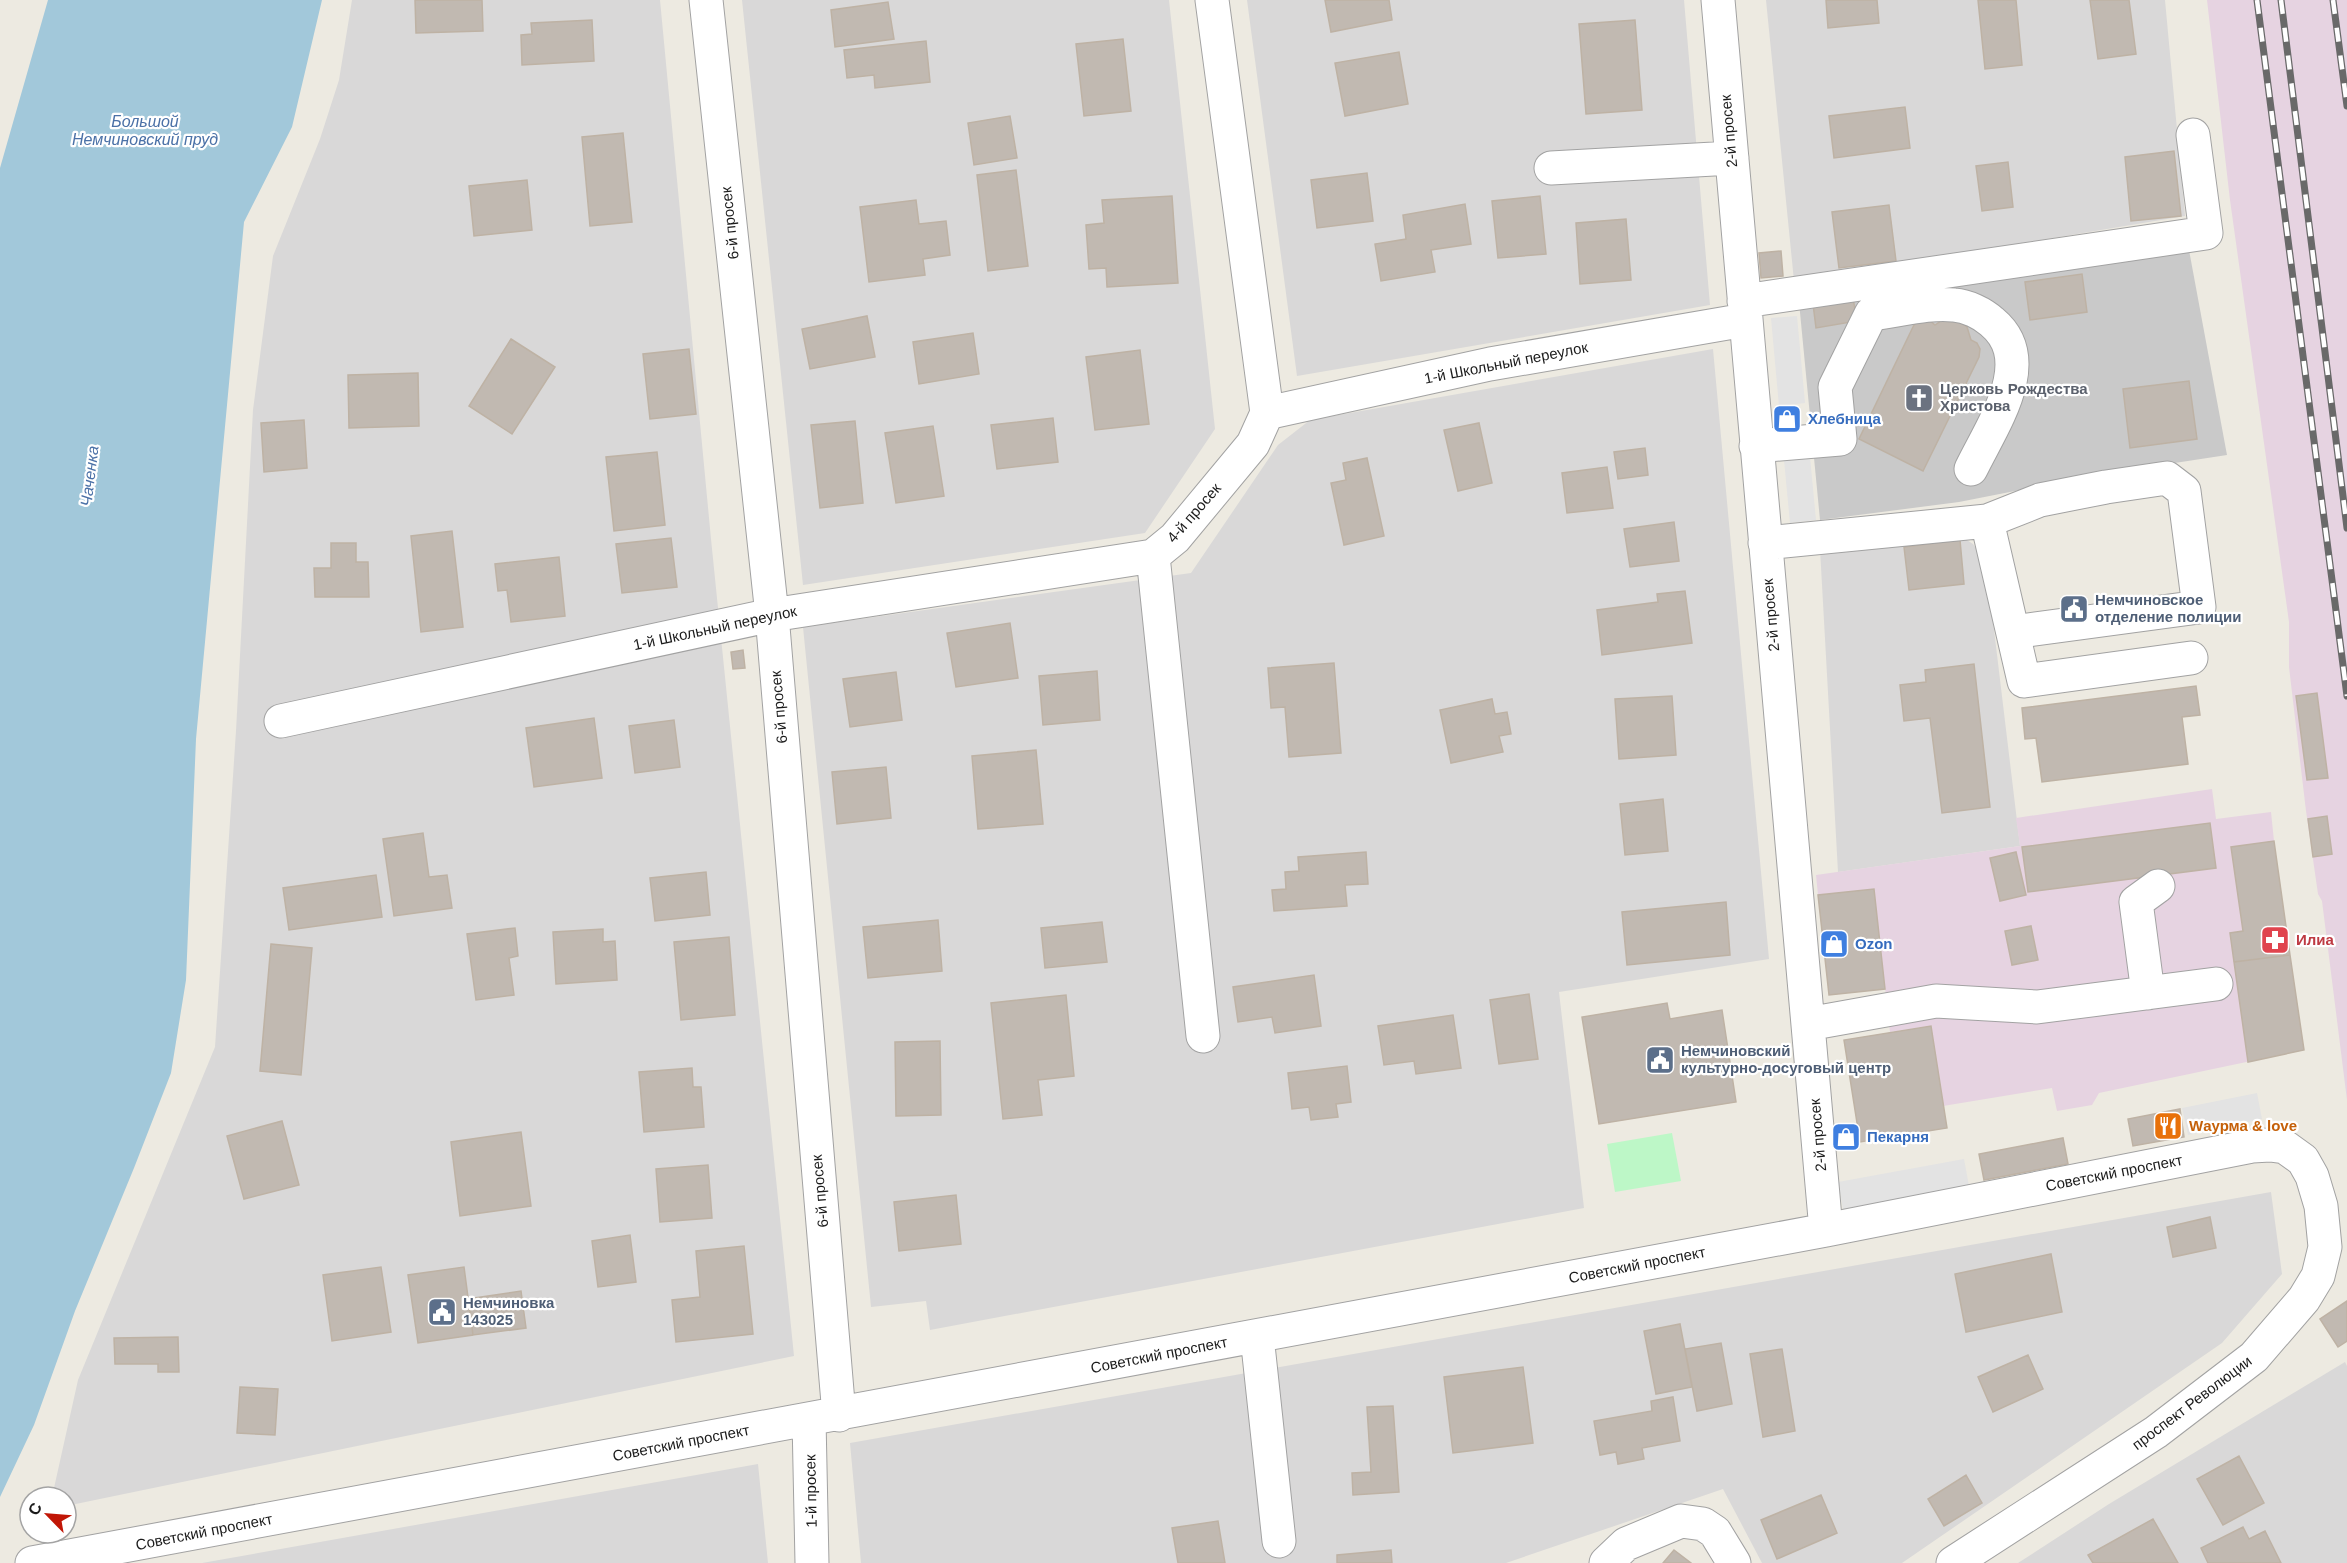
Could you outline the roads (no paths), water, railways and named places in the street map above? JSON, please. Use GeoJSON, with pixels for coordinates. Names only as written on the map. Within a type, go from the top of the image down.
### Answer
{"type":"FeatureCollection","features":[{"type":"Feature","properties":{"kind":"street","name":"6-й просек"},"geometry":{"type":"LineString","coordinates":[[706,0],[772,615],[824,1417]]}},
{"type":"Feature","properties":{"kind":"street"},"geometry":{"type":"LineString","coordinates":[[1212,0],[1267,413]]}},
{"type":"Feature","properties":{"kind":"street","name":"2-й просек"},"geometry":{"type":"LineString","coordinates":[[1718,0],[1826,1230]]}},
{"type":"Feature","properties":{"kind":"street","name":"1-й Школьный переулок"},"geometry":{"type":"LineString","coordinates":[[1267,413],[1745,310],[2206,233],[2193,135]]}},
{"type":"Feature","properties":{"kind":"street"},"geometry":{"type":"LineString","coordinates":[[1551,168],[1732,158]]}},
{"type":"Feature","properties":{"kind":"street"},"geometry":{"type":"LineString","coordinates":[[1756,446],[1840,439],[1835,387],[1871,315],[1939,305],[1955,305],[1971,309],[1986,317],[1999,328],[2009,343],[2013,357],[2007,396],[1971,469]]}},
{"type":"Feature","properties":{"kind":"street","name":"4-й просек"},"geometry":{"type":"LineString","coordinates":[[1153,556],[1175,538],[1253,444],[1267,413]]}},
{"type":"Feature","properties":{"kind":"street"},"geometry":{"type":"LineString","coordinates":[[1765,543],[1987,521],[2040,500],[2167,478],[2184,490],[2199,607],[2013,632]]}},
{"type":"Feature","properties":{"kind":"street"},"geometry":{"type":"LineString","coordinates":[[1987,521],[2024,681],[2191,658]]}},
{"type":"Feature","properties":{"kind":"street","name":"1-й Школьный переулок"},"geometry":{"type":"LineString","coordinates":[[281,721],[772,615],[1153,556]]}},
{"type":"Feature","properties":{"kind":"street"},"geometry":{"type":"LineString","coordinates":[[1153,556],[1203,1036]]}},
{"type":"Feature","properties":{"kind":"street"},"geometry":{"type":"LineString","coordinates":[[2148,993],[2136,902],[2158,886]]}},
{"type":"Feature","properties":{"kind":"street"},"geometry":{"type":"LineString","coordinates":[[1808,1024],[1936,1001],[2037,1007],[2216,984]]}},
{"type":"Feature","properties":{"kind":"street","name":"Советский проспект"},"geometry":{"type":"LineString","coordinates":[[32,1563],[1826,1230],[2252,1146],[2270,1144],[2285,1147]]}},
{"type":"Feature","properties":{"kind":"street","name":"проспект Революции"},"geometry":{"type":"LineString","coordinates":[[1953,1563],[2156,1432],[2254,1357],[2304,1299],[2318,1276],[2325,1247],[2321,1206],[2312,1176],[2303,1160],[2285,1147]]}},
{"type":"Feature","properties":{"kind":"street"},"geometry":{"type":"LineString","coordinates":[[1257,1336],[1279,1541]]}},
{"type":"Feature","properties":{"kind":"street","name":"1-й просек"},"geometry":{"type":"LineString","coordinates":[[812,1563],[824,1417]]}},
{"type":"Feature","properties":{"kind":"street"},"geometry":{"type":"LineString","coordinates":[[1606,1563],[1626,1544],[1681,1521],[1703,1524],[1715,1532],[1734,1563]]}},
{"type":"Feature","properties":{"kind":"water","name":"Большой Немчиновский пруд"},"geometry":{"type":"Polygon","coordinates":[[[48,0],[322,0],[292,127],[244,222],[196,739],[186,980],[171,1073],[75,1311],[34,1425],[0,1497],[0,168],[48,0]]]}},
{"type":"Feature","properties":{"kind":"railway"},"geometry":{"type":"LineString","coordinates":[[2257,0],[2347,696]]}},
{"type":"Feature","properties":{"kind":"railway"},"geometry":{"type":"LineString","coordinates":[[2281,0],[2347,528]]}},
{"type":"Feature","properties":{"kind":"railway"},"geometry":{"type":"LineString","coordinates":[[2333,0],[2347,106]]}},
{"type":"Feature","properties":{"kind":"place","name":"Церковь Рождества Христова"},"geometry":{"type":"Point","coordinates":[1919,398]}},
{"type":"Feature","properties":{"kind":"place","name":"Хлебница"},"geometry":{"type":"Point","coordinates":[1787,419]}},
{"type":"Feature","properties":{"kind":"place","name":"Немчиновское отделение полиции"},"geometry":{"type":"Point","coordinates":[2074,609]}},
{"type":"Feature","properties":{"kind":"place","name":"Илиа"},"geometry":{"type":"Point","coordinates":[2275,940]}},
{"type":"Feature","properties":{"kind":"place","name":"Ozon"},"geometry":{"type":"Point","coordinates":[1834,944]}},
{"type":"Feature","properties":{"kind":"place","name":"Немчиновский культурно-досуговый центр"},"geometry":{"type":"Point","coordinates":[1660,1060]}},
{"type":"Feature","properties":{"kind":"place","name":"Wаурма & love"},"geometry":{"type":"Point","coordinates":[2168,1126]}},
{"type":"Feature","properties":{"kind":"place","name":"Пекарня"},"geometry":{"type":"Point","coordinates":[1846,1137]}},
{"type":"Feature","properties":{"kind":"place","name":"Немчиновка 143025"},"geometry":{"type":"Point","coordinates":[442,1312]}},
{"type":"Feature","properties":{"kind":"water label","name":"Чаченка"},"geometry":{"type":"Point","coordinates":[89,476]}}]}
